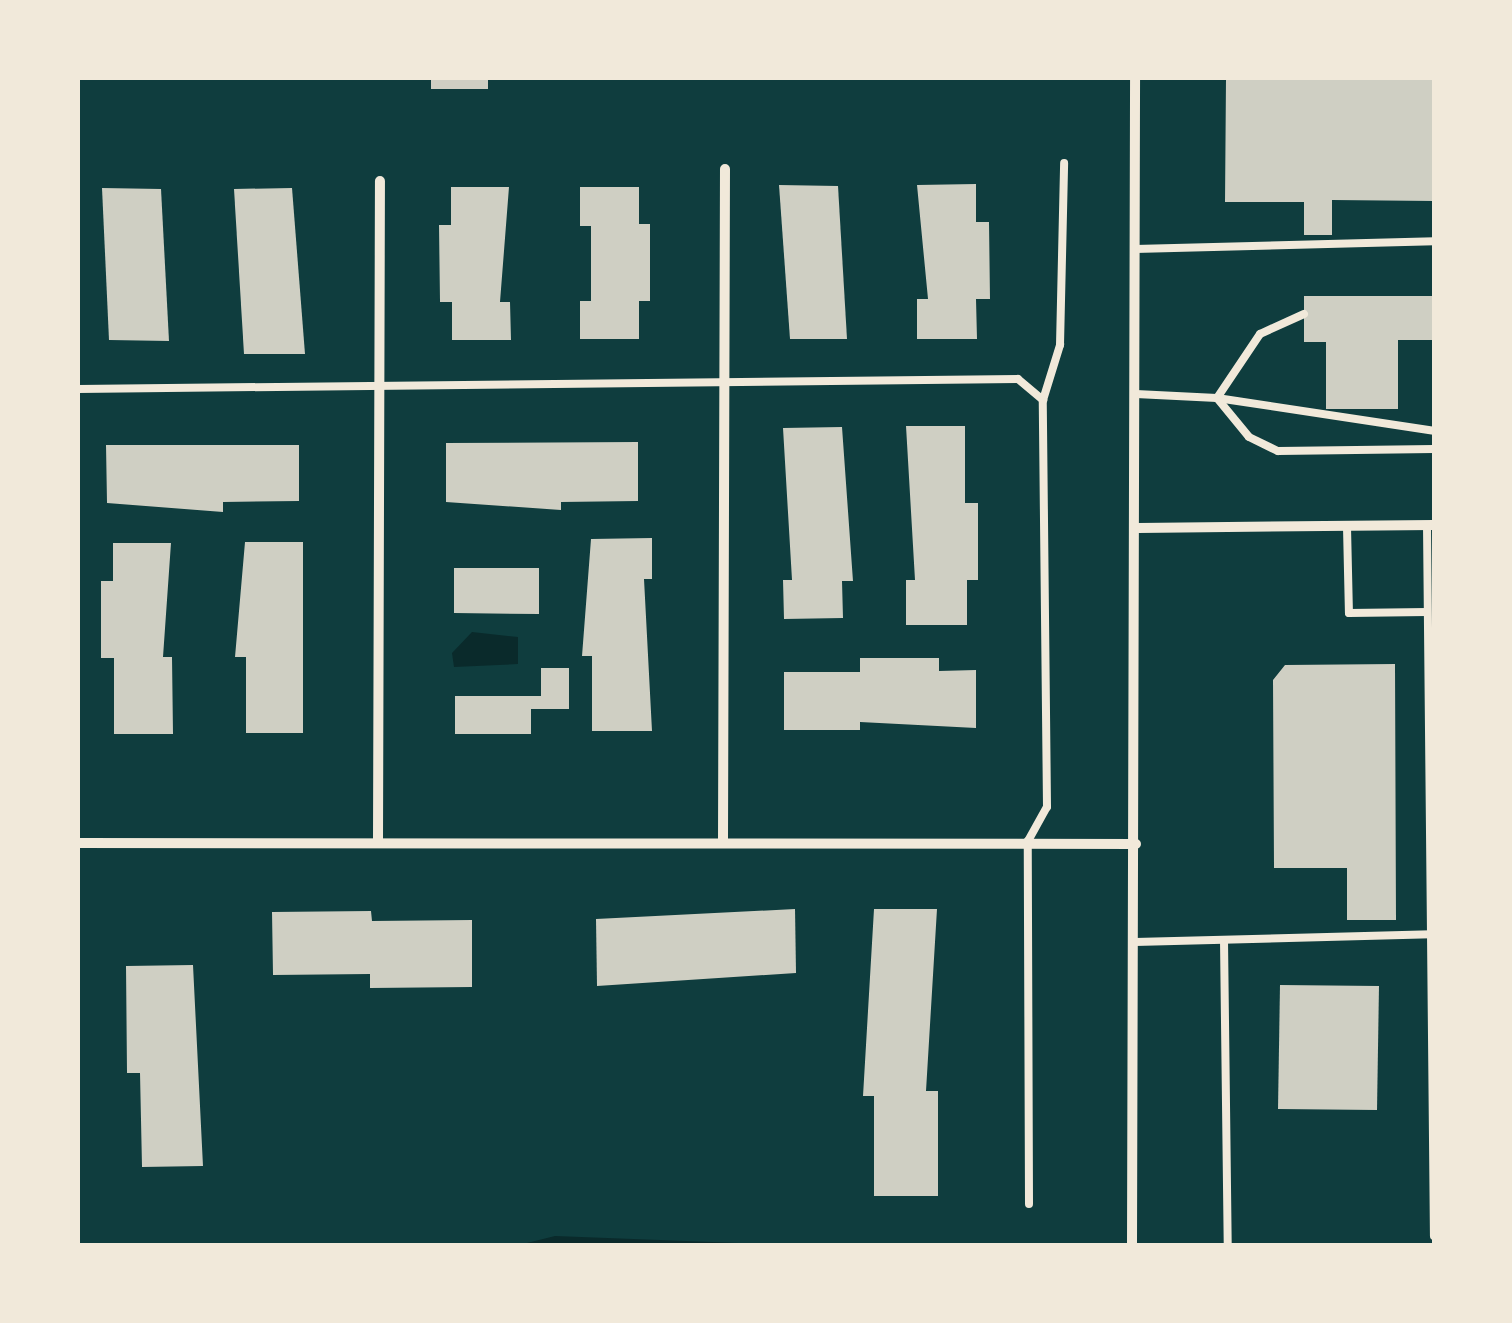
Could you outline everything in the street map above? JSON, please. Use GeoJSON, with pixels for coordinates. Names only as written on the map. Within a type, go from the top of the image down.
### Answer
{"type":"FeatureCollection","features":[{"type":"Feature","properties":{"kind":"street"},"geometry":{"type":"LineString","coordinates":[[1132,1246],[1138,528],[1135,78]]}},
{"type":"Feature","properties":{"kind":"street"},"geometry":{"type":"LineString","coordinates":[[723,842],[720,384],[726,169]]}},
{"type":"Feature","properties":{"kind":"street"},"geometry":{"type":"LineString","coordinates":[[378,840],[376,388],[380,181]]}},
{"type":"Feature","properties":{"kind":"street"},"geometry":{"type":"LineString","coordinates":[[1138,528],[1431,525]]}},
{"type":"Feature","properties":{"kind":"street"},"geometry":{"type":"LineString","coordinates":[[78,843],[378,840],[1136,844]]}},
{"type":"Feature","properties":{"kind":"lane"},"geometry":{"type":"LineString","coordinates":[[1029,1204],[1028,841],[1047,807],[1043,400],[1060,345],[1064,163]]}},
{"type":"Feature","properties":{"kind":"lane"},"geometry":{"type":"LineString","coordinates":[[1135,249],[1434,241]]}},
{"type":"Feature","properties":{"kind":"lane"},"geometry":{"type":"LineString","coordinates":[[1216,398],[1260,334],[1304,314]]}},
{"type":"Feature","properties":{"kind":"lane"},"geometry":{"type":"LineString","coordinates":[[78,389],[1018,379],[1043,400]]}},
{"type":"Feature","properties":{"kind":"lane"},"geometry":{"type":"LineString","coordinates":[[1136,394],[1216,398],[1434,432]]}},
{"type":"Feature","properties":{"kind":"lane"},"geometry":{"type":"LineString","coordinates":[[1216,398],[1249,437],[1278,451],[1434,449]]}},
{"type":"Feature","properties":{"kind":"lane"},"geometry":{"type":"LineString","coordinates":[[1431,525],[1427,612],[1432,740],[1434,1236]]}},
{"type":"Feature","properties":{"kind":"lane"},"geometry":{"type":"LineString","coordinates":[[1347,527],[1350,612],[1427,612]]}},
{"type":"Feature","properties":{"kind":"lane"},"geometry":{"type":"LineString","coordinates":[[1135,942],[1431,934]]}},
{"type":"Feature","properties":{"kind":"lane"},"geometry":{"type":"LineString","coordinates":[[1224,940],[1228,1246]]}},
{"type":"Feature","properties":{"kind":"water"},"geometry":{"type":"Polygon","coordinates":[[[472,632],[518,637],[518,664],[454,667],[452,653],[472,632]]]}},
{"type":"Feature","properties":{"kind":"water"},"geometry":{"type":"Polygon","coordinates":[[[555,1236],[767,1244],[789,1245],[519,1245],[555,1236]]]}},
{"type":"Feature","properties":{"kind":"building"},"geometry":{"type":"Polygon","coordinates":[[[431,78],[488,78],[488,89],[431,89],[431,78]]]}},
{"type":"Feature","properties":{"kind":"building"},"geometry":{"type":"Polygon","coordinates":[[[1226,78],[1434,78],[1434,201],[1332,200],[1332,235],[1304,235],[1304,202],[1225,202],[1226,78]]]}},
{"type":"Feature","properties":{"kind":"building"},"geometry":{"type":"Polygon","coordinates":[[[976,184],[976,222],[989,222],[990,299],[976,299],[977,339],[917,339],[917,299],[928,299],[917,185],[976,184]]]}},
{"type":"Feature","properties":{"kind":"building"},"geometry":{"type":"Polygon","coordinates":[[[779,185],[838,186],[847,339],[790,339],[779,185]]]}},
{"type":"Feature","properties":{"kind":"building"},"geometry":{"type":"Polygon","coordinates":[[[451,187],[509,187],[500,302],[510,302],[511,340],[452,340],[452,302],[440,302],[439,225],[451,225],[451,187]]]}},
{"type":"Feature","properties":{"kind":"building"},"geometry":{"type":"Polygon","coordinates":[[[580,187],[639,187],[639,224],[650,224],[650,301],[639,301],[639,339],[580,339],[580,301],[591,301],[591,226],[580,226],[580,187]]]}},
{"type":"Feature","properties":{"kind":"building"},"geometry":{"type":"Polygon","coordinates":[[[102,188],[161,189],[169,341],[109,340],[102,188]]]}},
{"type":"Feature","properties":{"kind":"building"},"geometry":{"type":"Polygon","coordinates":[[[292,188],[305,354],[244,354],[234,189],[292,188]]]}},
{"type":"Feature","properties":{"kind":"building"},"geometry":{"type":"Polygon","coordinates":[[[1304,296],[1434,296],[1434,340],[1398,340],[1398,409],[1326,409],[1326,342],[1304,342],[1304,296]]]}},
{"type":"Feature","properties":{"kind":"building"},"geometry":{"type":"Polygon","coordinates":[[[906,426],[965,426],[965,503],[978,503],[978,580],[967,580],[967,625],[906,625],[906,580],[915,580],[906,426]]]}},
{"type":"Feature","properties":{"kind":"building"},"geometry":{"type":"Polygon","coordinates":[[[842,427],[853,581],[842,581],[843,618],[784,619],[783,580],[792,580],[783,428],[842,427]]]}},
{"type":"Feature","properties":{"kind":"building"},"geometry":{"type":"Polygon","coordinates":[[[638,442],[638,501],[561,502],[561,510],[446,502],[446,443],[638,442]]]}},
{"type":"Feature","properties":{"kind":"building"},"geometry":{"type":"Polygon","coordinates":[[[106,445],[299,445],[299,501],[223,502],[223,512],[107,503],[106,445]]]}},
{"type":"Feature","properties":{"kind":"building"},"geometry":{"type":"Polygon","coordinates":[[[652,538],[652,579],[644,579],[652,731],[592,731],[592,656],[582,656],[591,539],[652,538]]]}},
{"type":"Feature","properties":{"kind":"building"},"geometry":{"type":"Polygon","coordinates":[[[245,542],[303,542],[303,733],[246,733],[246,657],[235,657],[245,542]]]}},
{"type":"Feature","properties":{"kind":"building"},"geometry":{"type":"Polygon","coordinates":[[[113,543],[171,543],[163,657],[172,657],[173,734],[114,734],[114,658],[101,658],[101,581],[113,581],[113,543]]]}},
{"type":"Feature","properties":{"kind":"building"},"geometry":{"type":"Polygon","coordinates":[[[454,568],[539,568],[539,614],[454,613],[454,568]]]}},
{"type":"Feature","properties":{"kind":"building"},"geometry":{"type":"Polygon","coordinates":[[[860,658],[939,658],[939,671],[976,670],[976,728],[860,722],[860,730],[784,730],[784,672],[860,672],[860,658]]]}},
{"type":"Feature","properties":{"kind":"building"},"geometry":{"type":"Polygon","coordinates":[[[1395,664],[1396,920],[1347,920],[1347,868],[1274,868],[1273,680],[1285,665],[1395,664]]]}},
{"type":"Feature","properties":{"kind":"building"},"geometry":{"type":"Polygon","coordinates":[[[541,668],[569,668],[569,709],[531,709],[531,734],[455,734],[455,696],[541,696],[541,668]]]}},
{"type":"Feature","properties":{"kind":"building"},"geometry":{"type":"Polygon","coordinates":[[[795,909],[796,973],[597,986],[596,919],[795,909]]]}},
{"type":"Feature","properties":{"kind":"building"},"geometry":{"type":"Polygon","coordinates":[[[874,909],[937,909],[926,1091],[938,1091],[938,1196],[874,1196],[874,1096],[863,1096],[874,909]]]}},
{"type":"Feature","properties":{"kind":"building"},"geometry":{"type":"Polygon","coordinates":[[[371,911],[372,921],[472,920],[472,987],[370,988],[370,974],[273,975],[272,912],[371,911]]]}},
{"type":"Feature","properties":{"kind":"building"},"geometry":{"type":"Polygon","coordinates":[[[193,965],[203,1166],[142,1167],[140,1073],[127,1073],[126,966],[193,965]]]}},
{"type":"Feature","properties":{"kind":"building"},"geometry":{"type":"Polygon","coordinates":[[[1280,985],[1379,986],[1377,1110],[1278,1109],[1280,985]]]}}]}
